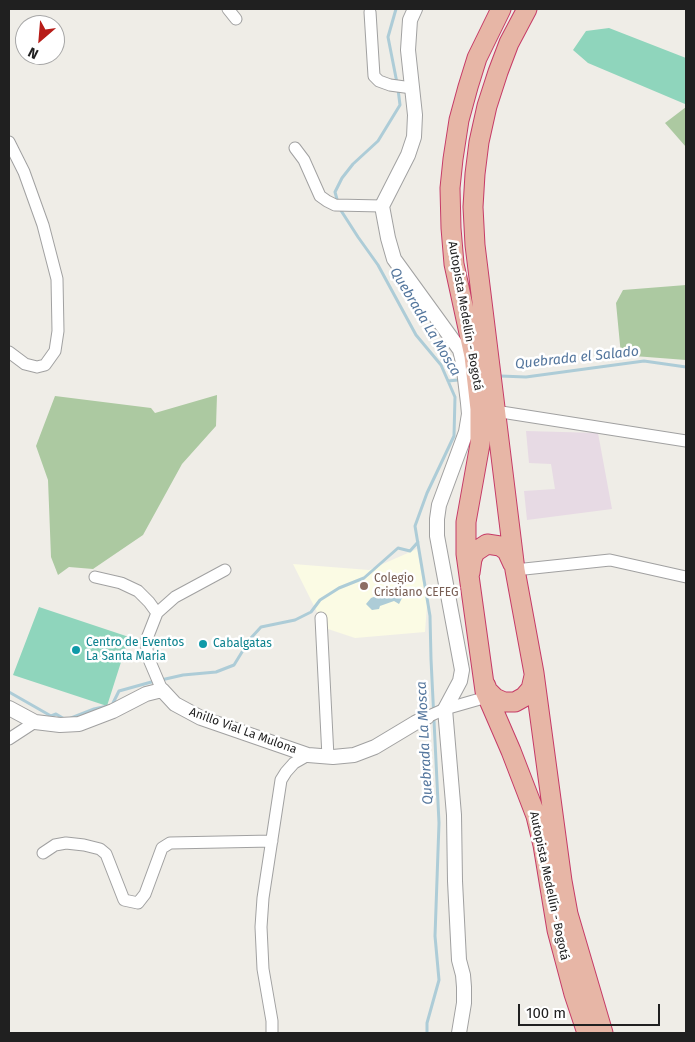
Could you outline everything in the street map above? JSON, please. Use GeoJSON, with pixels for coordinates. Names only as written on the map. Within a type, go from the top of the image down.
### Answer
{"type":"FeatureCollection","features":[{"type":"Feature","properties":{"kind":"highway","name":"Autopista Medellín - Bogotá"},"geometry":{"type":"LineString","coordinates":[[501,9],[477,58],[468,87],[459,120],[450,188],[454,264],[474,356],[480,409],[480,444],[466,522],[466,554],[469,587],[486,689],[536,816],[543,845],[557,930],[574,994],[587,1033]]}},
{"type":"Feature","properties":{"kind":"highway","name":"Autopista Medellín - Bogotá"},"geometry":{"type":"LineString","coordinates":[[527,9],[509,43],[492,89],[479,142],[475,174],[475,246],[515,570],[534,673],[568,914],[582,967],[603,1033]]}},
{"type":"Feature","properties":{"kind":"highway"},"geometry":{"type":"LineString","coordinates":[[469,587],[472,559],[475,552],[482,546],[493,544],[507,551],[515,570]]}},
{"type":"Feature","properties":{"kind":"highway"},"geometry":{"type":"LineString","coordinates":[[486,689],[495,698],[504,702],[515,702],[524,697],[531,689],[534,673]]}},
{"type":"Feature","properties":{"kind":"street"},"geometry":{"type":"LineString","coordinates":[[228,9],[236,19]]}},
{"type":"Feature","properties":{"kind":"street"},"geometry":{"type":"LineString","coordinates":[[415,9],[410,20],[408,34],[407,87],[415,115],[414,137],[408,155],[382,206],[394,259],[460,350],[469,414],[466,432],[439,505],[437,519],[439,545],[462,670],[460,681],[437,713],[454,814],[459,960],[464,987],[464,1003],[459,1033]]}},
{"type":"Feature","properties":{"kind":"street"},"geometry":{"type":"LineString","coordinates":[[370,12],[374,76],[380,82],[407,87]]}},
{"type":"Feature","properties":{"kind":"street"},"geometry":{"type":"LineString","coordinates":[[9,142],[24,172],[44,225],[56,279],[58,331],[55,351],[45,364],[37,367],[25,364],[9,352]]}},
{"type":"Feature","properties":{"kind":"street"},"geometry":{"type":"LineString","coordinates":[[295,148],[304,160],[320,196],[327,202],[335,205],[382,206]]}},
{"type":"Feature","properties":{"kind":"street"},"geometry":{"type":"LineString","coordinates":[[495,411],[686,441]]}},
{"type":"Feature","properties":{"kind":"street"},"geometry":{"type":"LineString","coordinates":[[515,570],[610,560],[686,577]]}},
{"type":"Feature","properties":{"kind":"street"},"geometry":{"type":"LineString","coordinates":[[9,708],[35,722],[60,725],[78,724],[114,711],[146,694],[159,684],[148,657],[146,641],[157,613],[175,597],[225,570]]}},
{"type":"Feature","properties":{"kind":"street"},"geometry":{"type":"LineString","coordinates":[[95,578],[121,582],[138,591],[157,613]]}},
{"type":"Feature","properties":{"kind":"street"},"geometry":{"type":"LineString","coordinates":[[321,618],[328,757]]}},
{"type":"Feature","properties":{"kind":"street","name":"Anillo Vial La Mulona"},"geometry":{"type":"LineString","coordinates":[[159,684],[175,704],[193,715],[308,754],[328,757],[365,752],[437,713]]}},
{"type":"Feature","properties":{"kind":"street"},"geometry":{"type":"LineString","coordinates":[[437,713],[486,689]]}},
{"type":"Feature","properties":{"kind":"street"},"geometry":{"type":"LineString","coordinates":[[9,739],[35,722]]}},
{"type":"Feature","properties":{"kind":"street"},"geometry":{"type":"LineString","coordinates":[[272,1033],[272,1021],[263,969],[261,927],[263,898],[281,780],[294,763],[308,754]]}},
{"type":"Feature","properties":{"kind":"street"},"geometry":{"type":"LineString","coordinates":[[43,853],[54,845],[66,843],[100,849],[106,854],[124,900],[138,903],[145,894],[162,848],[170,843],[272,841]]}},
{"type":"Feature","properties":{"kind":"shaded area"},"geometry":{"type":"Polygon","coordinates":[[[526,431],[598,433],[612,509],[527,520],[524,491],[555,489],[551,464],[529,463],[526,431]]]}},
{"type":"Feature","properties":{"kind":"shaded area","name":"Colegio Cristiano CEFEG"},"geometry":{"type":"Polygon","coordinates":[[[417,549],[427,605],[425,632],[355,638],[325,628],[293,564],[369,570],[417,549]]]}},
{"type":"Feature","properties":{"kind":"green space"},"geometry":{"type":"Polygon","coordinates":[[[609,28],[686,58],[685,104],[588,63],[573,50],[586,31],[609,28]]]}},
{"type":"Feature","properties":{"kind":"green space"},"geometry":{"type":"Polygon","coordinates":[[[686,107],[686,147],[665,123],[686,107]]]}},
{"type":"Feature","properties":{"kind":"green space"},"geometry":{"type":"Polygon","coordinates":[[[686,285],[686,360],[621,355],[616,303],[623,290],[686,285]]]}},
{"type":"Feature","properties":{"kind":"green space"},"geometry":{"type":"Polygon","coordinates":[[[217,395],[216,426],[182,464],[143,535],[93,569],[69,567],[58,575],[51,557],[48,480],[36,446],[55,396],[151,408],[155,413],[217,395]]]}},
{"type":"Feature","properties":{"kind":"green space"},"geometry":{"type":"Polygon","coordinates":[[[39,607],[129,637],[107,706],[13,675],[39,607]]]}},
{"type":"Feature","properties":{"kind":"water"},"geometry":{"type":"Polygon","coordinates":[[[390,587],[402,598],[399,604],[394,601],[380,606],[379,609],[372,610],[366,604],[371,598],[376,596],[378,589],[390,587]]]}},
{"type":"Feature","properties":{"kind":"waterway","name":"Quebrada La Mosca"},"geometry":{"type":"LineString","coordinates":[[396,9],[388,37],[397,83]]}},
{"type":"Feature","properties":{"kind":"waterway","name":"Quebrada La Mosca"},"geometry":{"type":"LineString","coordinates":[[338,203],[335,192],[342,178],[353,164],[378,141],[400,105],[398,89]]}},
{"type":"Feature","properties":{"kind":"waterway","name":"Quebrada La Mosca"},"geometry":{"type":"LineString","coordinates":[[340,209],[378,265],[416,335],[441,365],[455,397],[454,436],[427,493],[415,526],[430,616],[439,823],[435,936],[439,980],[427,1023],[427,1033]]}},
{"type":"Feature","properties":{"kind":"waterway","name":"Quebrada el Salado"},"geometry":{"type":"LineString","coordinates":[[500,376],[526,377],[644,361],[686,367]]}},
{"type":"Feature","properties":{"kind":"waterway","name":"Quebrada el Salado"},"geometry":{"type":"LineString","coordinates":[[448,381],[458,380]]}},
{"type":"Feature","properties":{"kind":"waterway"},"geometry":{"type":"LineString","coordinates":[[161,680],[183,675],[216,672],[234,665],[250,639],[261,627],[295,620],[311,612],[320,600],[339,588],[364,578],[398,548],[410,551],[418,542]]}},
{"type":"Feature","properties":{"kind":"waterway"},"geometry":{"type":"LineString","coordinates":[[9,692],[51,716],[56,714],[66,720],[94,709],[112,705],[119,691],[155,681]]}},
{"type":"Feature","properties":{"kind":"place","name":"Colegio Cristiano CEFEG"},"geometry":{"type":"Point","coordinates":[364,586]}},
{"type":"Feature","properties":{"kind":"place","name":"Cabalgatas"},"geometry":{"type":"Point","coordinates":[203,644]}},
{"type":"Feature","properties":{"kind":"place","name":"Centro de Eventos La Santa Maria"},"geometry":{"type":"Point","coordinates":[76,650]}}]}
